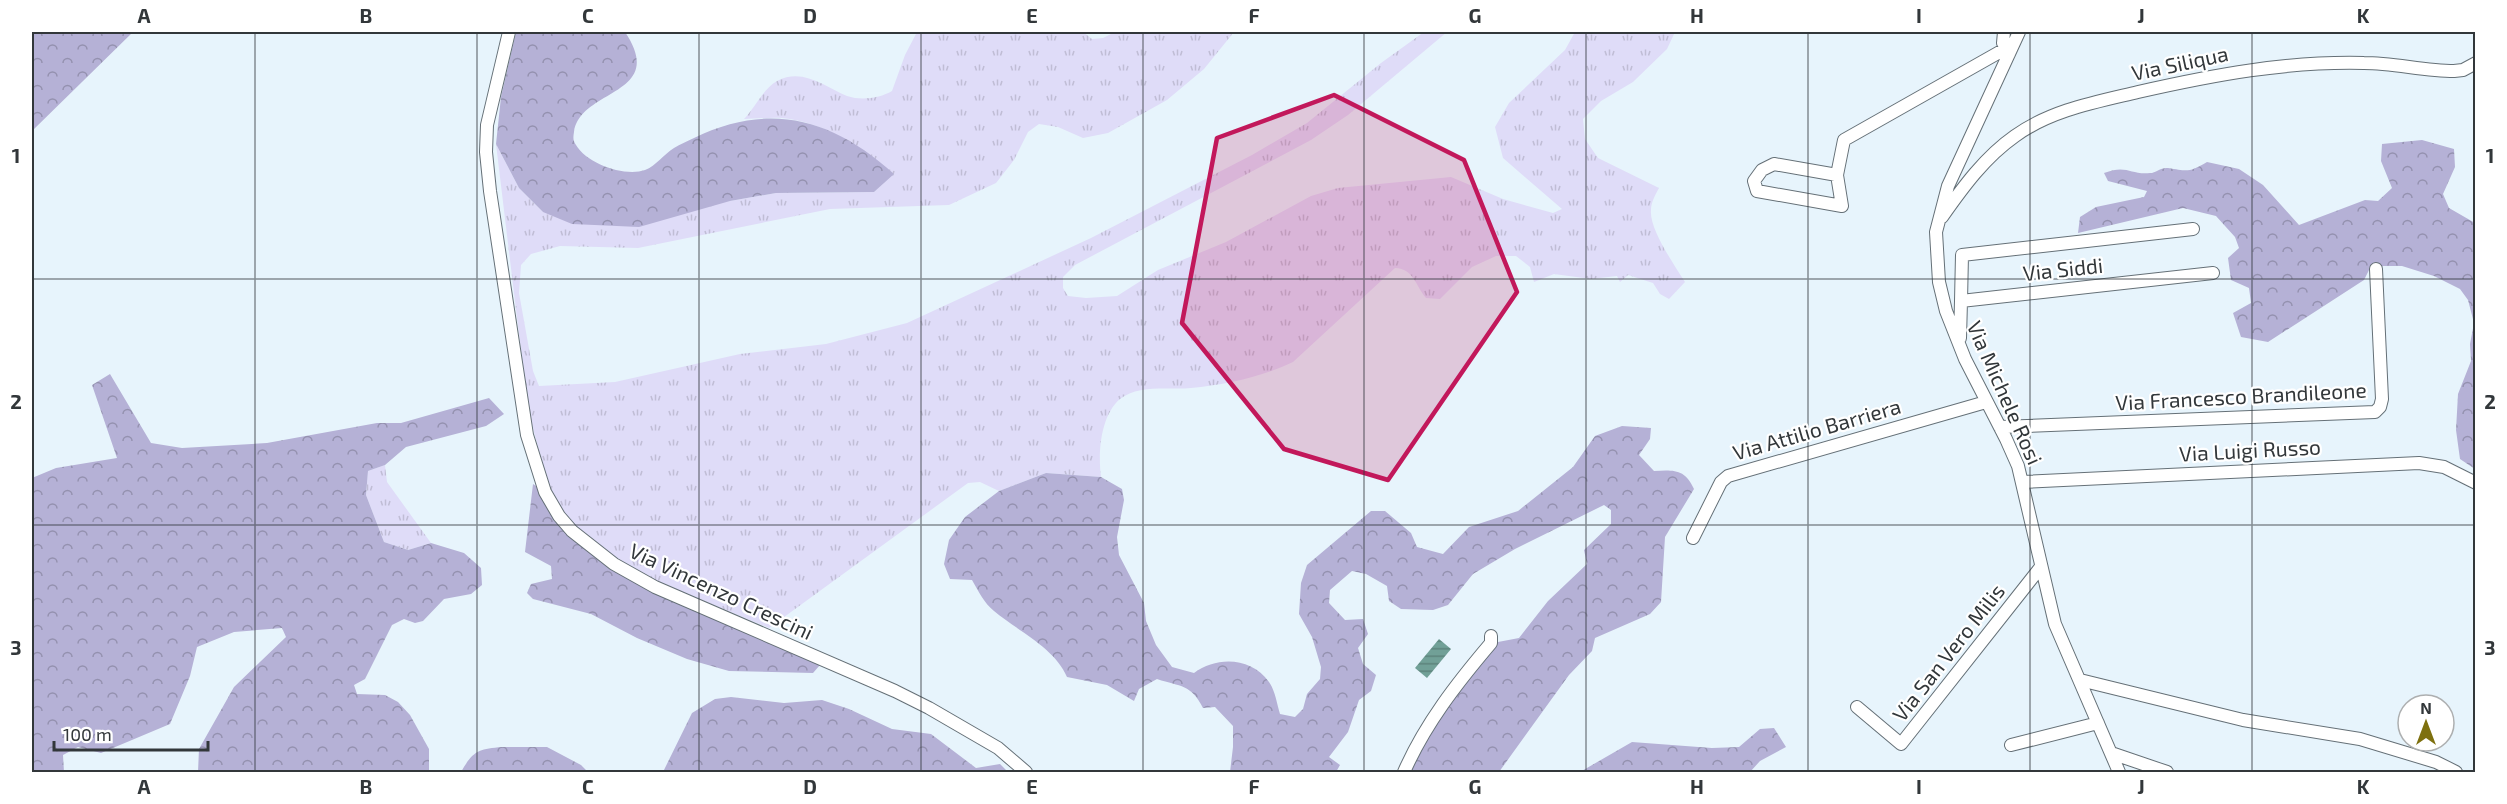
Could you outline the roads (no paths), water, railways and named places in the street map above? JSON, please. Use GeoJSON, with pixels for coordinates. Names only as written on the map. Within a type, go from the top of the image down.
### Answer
{"type":"FeatureCollection","features":[{"type":"Feature","properties":{"kind":"street","name":"Via Vincenzo Crescini"},"geometry":{"type":"LineString","coordinates":[[509,32],[488,125],[486,152],[490,191],[527,435],[541,482],[560,516],[586,543],[639,579],[930,708],[998,748],[1026,772]]}},
{"type":"Feature","properties":{"kind":"street"},"geometry":{"type":"LineString","coordinates":[[1837,175],[1774,164],[1762,170],[1754,181],[1757,191],[1842,206],[1837,175],[1844,140],[2007,51],[2002,40],[2004,32]]}},
{"type":"Feature","properties":{"kind":"street","name":"Via Michele Rosi"},"geometry":{"type":"LineString","coordinates":[[2019,32],[2007,51],[1948,186],[1937,222],[1939,282],[1959,346],[2000,427],[2023,482],[2040,568],[2055,624],[2120,772]]}},
{"type":"Feature","properties":{"kind":"street","name":"Via Siliqua"},"geometry":{"type":"LineString","coordinates":[[1937,222],[1976,172],[2009,140],[2037,123],[2078,107],[2200,78],[2278,66],[2364,63],[2454,71],[2463,70],[2475,63]]}},
{"type":"Feature","properties":{"kind":"street"},"geometry":{"type":"LineString","coordinates":[[1959,346],[1962,255],[2193,229]]}},
{"type":"Feature","properties":{"kind":"street","name":"Via Francesco Brandileone"},"geometry":{"type":"LineString","coordinates":[[2000,427],[2375,412],[2380,407],[2382,399],[2376,269]]}},
{"type":"Feature","properties":{"kind":"street","name":"Via Siddi"},"geometry":{"type":"LineString","coordinates":[[1961,301],[2213,273]]}},
{"type":"Feature","properties":{"kind":"street","name":"Via Attilio Barriera"},"geometry":{"type":"LineString","coordinates":[[1693,538],[1721,482],[1728,476],[1986,402]]}},
{"type":"Feature","properties":{"kind":"street","name":"Via Luigi Russo"},"geometry":{"type":"LineString","coordinates":[[2023,482],[2419,463],[2444,467],[2475,483]]}},
{"type":"Feature","properties":{"kind":"street","name":"Via San Vero Milis"},"geometry":{"type":"LineString","coordinates":[[1857,707],[1901,744],[2040,568]]}},
{"type":"Feature","properties":{"kind":"street"},"geometry":{"type":"LineString","coordinates":[[1404,772],[1412,754],[1442,705],[1491,643],[1491,636]]}},
{"type":"Feature","properties":{"kind":"street"},"geometry":{"type":"LineString","coordinates":[[2080,681],[2243,720],[2360,739],[2436,762],[2456,772]]}},
{"type":"Feature","properties":{"kind":"street"},"geometry":{"type":"LineString","coordinates":[[2011,745],[2098,723]]}},
{"type":"Feature","properties":{"kind":"street"},"geometry":{"type":"LineString","coordinates":[[2111,753],[2167,772]]}}]}
